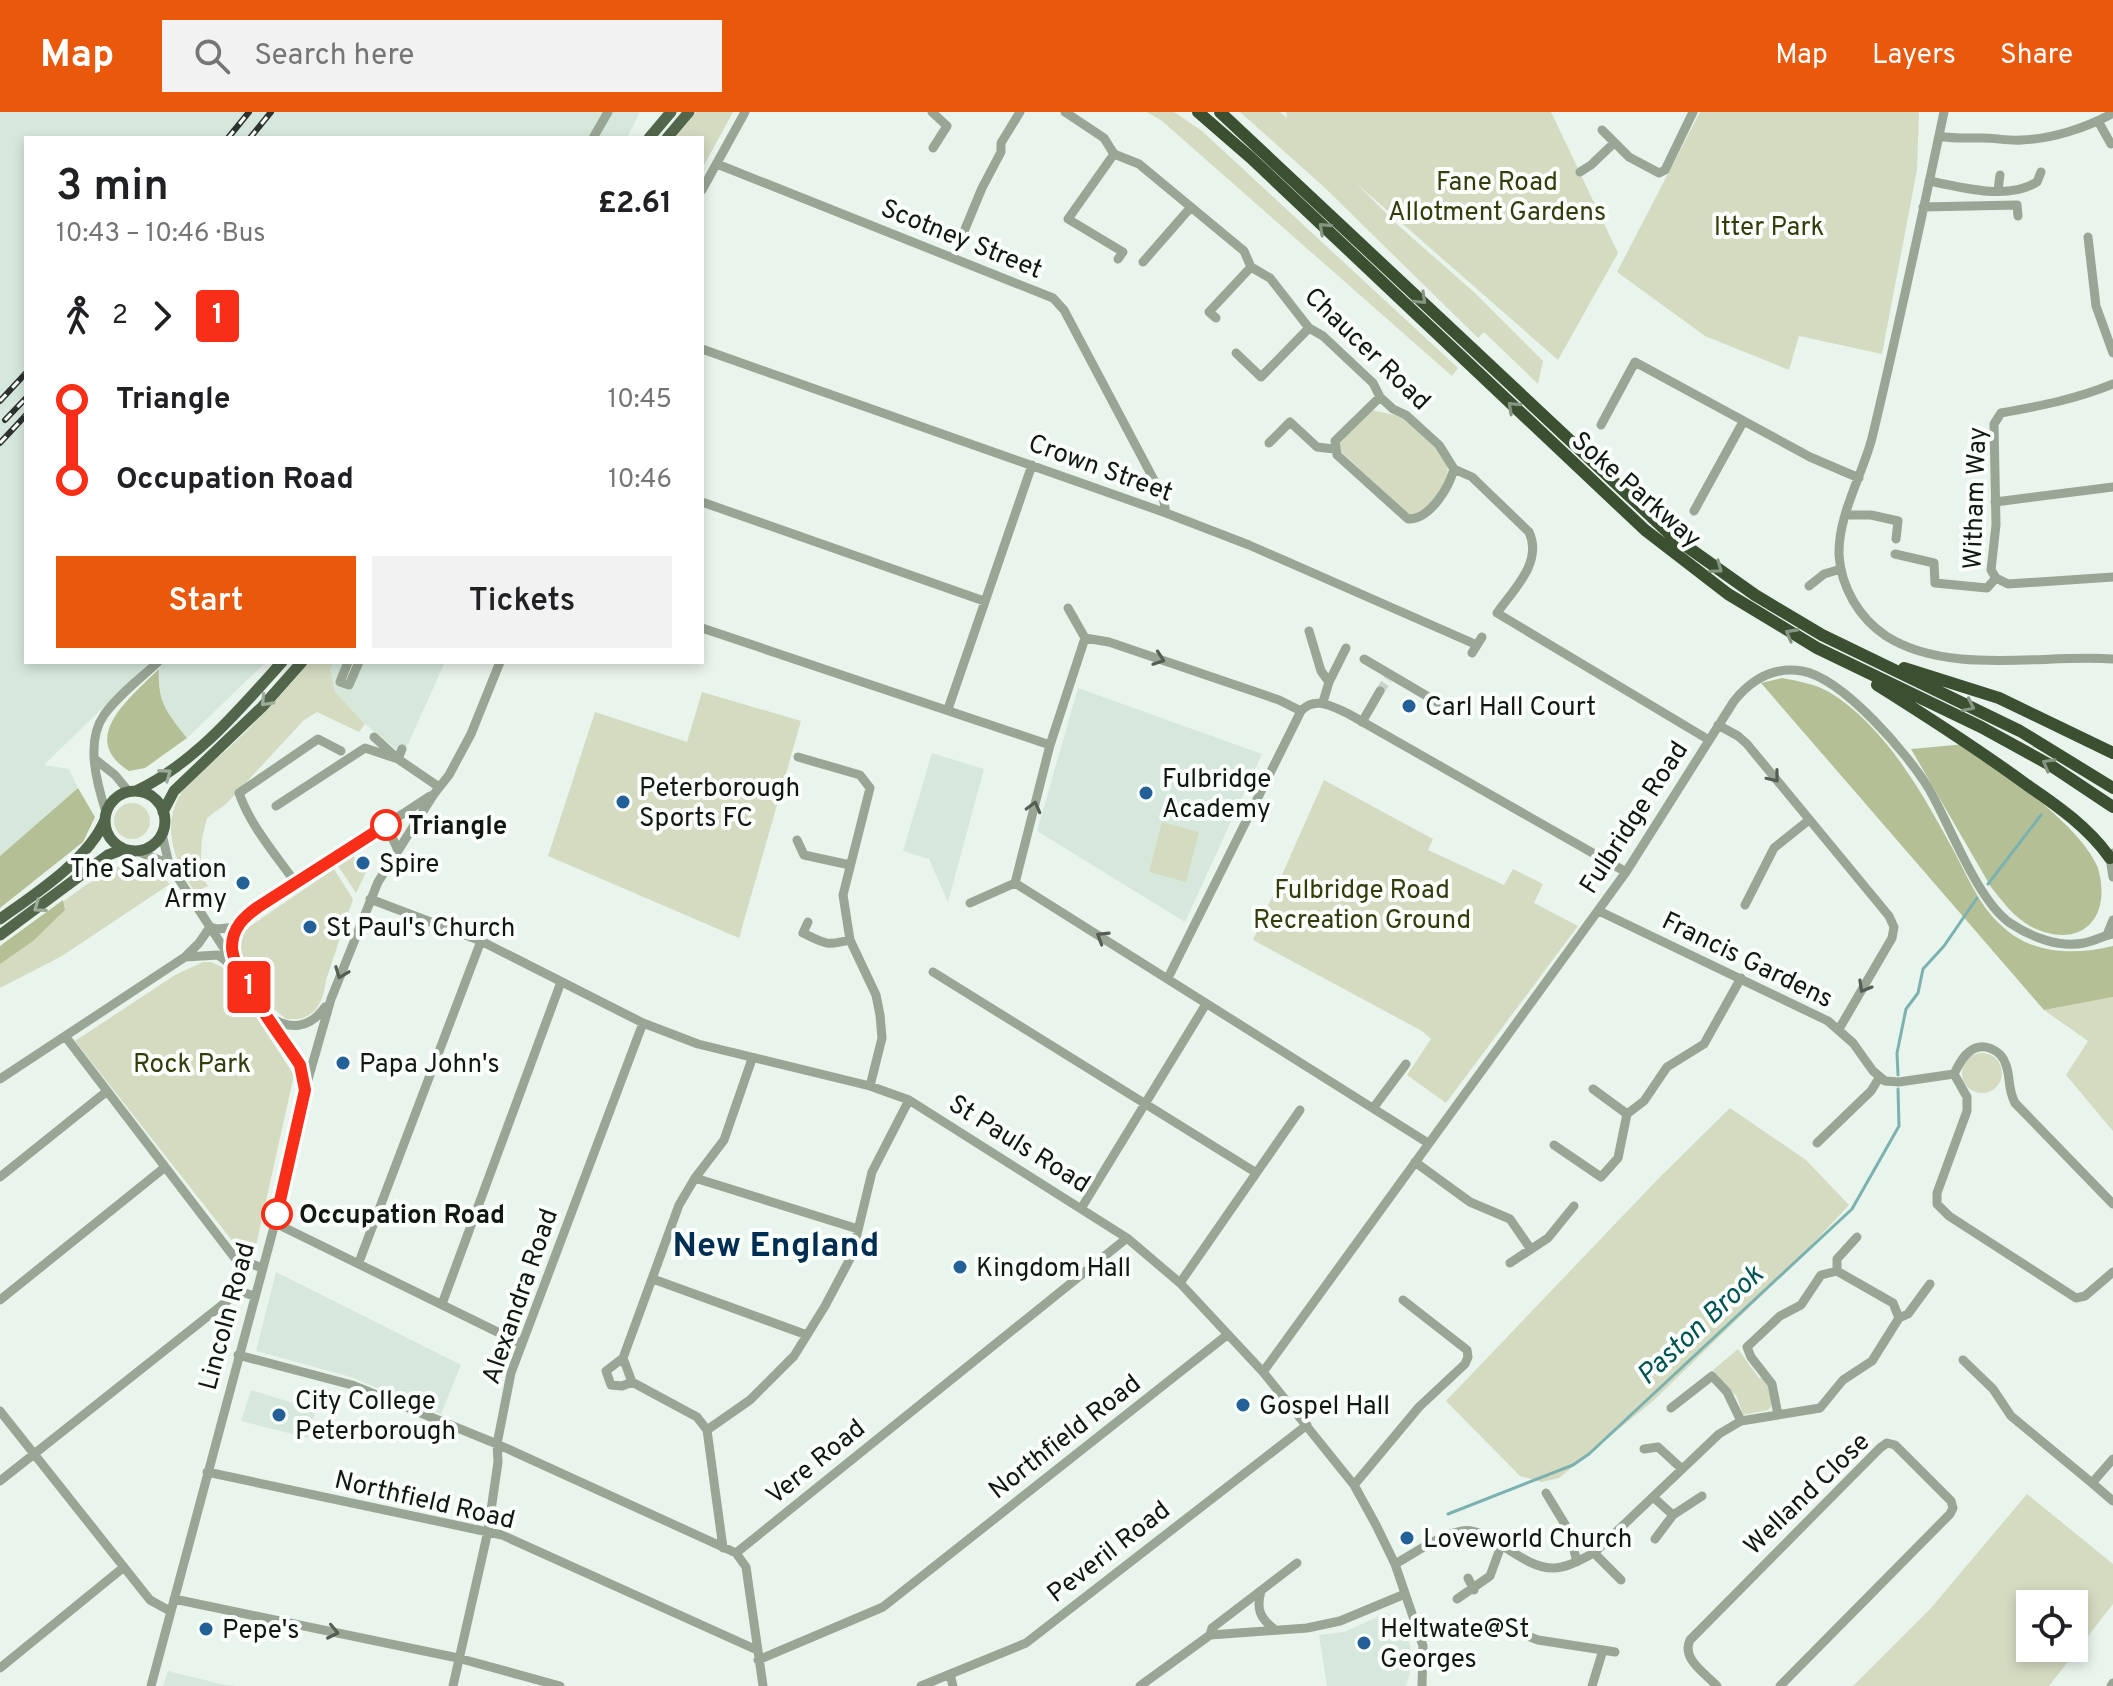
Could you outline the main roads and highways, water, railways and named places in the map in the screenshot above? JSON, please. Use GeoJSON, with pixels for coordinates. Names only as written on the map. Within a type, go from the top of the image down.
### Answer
{"type":"FeatureCollection","features":[{"type":"Feature","properties":{"kind":"highway"},"geometry":{"type":"LineString","coordinates":[[1188,112],[1251,158]]}},
{"type":"Feature","properties":{"kind":"highway","name":"Soke Parkway"},"geometry":{"type":"LineString","coordinates":[[1198,112],[1251,158],[1645,530],[1728,594],[1817,648],[1981,727],[2050,765],[2113,807]]}},
{"type":"Feature","properties":{"kind":"highway","name":"Soke Parkway"},"geometry":{"type":"LineString","coordinates":[[1220,112],[1672,536],[1755,595],[1822,635],[2020,731],[2113,788]]}},
{"type":"Feature","properties":{"kind":"highway"},"geometry":{"type":"LineString","coordinates":[[1227,112],[1258,145]]}},
{"type":"Feature","properties":{"kind":"highway"},"geometry":{"type":"LineString","coordinates":[[1817,648],[1961,736],[2060,808],[2112,856]]}},
{"type":"Feature","properties":{"kind":"highway"},"geometry":{"type":"LineString","coordinates":[[1863,655],[1999,698],[2113,753]]}},
{"type":"Feature","properties":{"kind":"main road"},"geometry":{"type":"LineString","coordinates":[[651,136],[671,112]]}},
{"type":"Feature","properties":{"kind":"main road"},"geometry":{"type":"LineString","coordinates":[[669,136],[689,112]]}},
{"type":"Feature","properties":{"kind":"main road"},"geometry":{"type":"LineString","coordinates":[[0,919],[89,848],[98,836],[114,799],[160,779],[193,753],[280,664]]}},
{"type":"Feature","properties":{"kind":"main road"},"geometry":{"type":"LineString","coordinates":[[0,935],[108,855],[154,844],[162,834],[163,812],[174,791],[262,707],[300,664]]}},
{"type":"Feature","properties":{"kind":"main road"},"geometry":{"type":"LineString","coordinates":[[132,792],[155,799],[163,812]]}},
{"type":"Feature","properties":{"kind":"main road"},"geometry":{"type":"LineString","coordinates":[[106,816],[110,837],[131,850]]}},
{"type":"Feature","properties":{"kind":"waterway","name":"Paston Brook"},"geometry":{"type":"LineString","coordinates":[[1988,884],[2041,815]]}},
{"type":"Feature","properties":{"kind":"waterway","name":"Paston Brook"},"geometry":{"type":"LineString","coordinates":[[1898,1075],[1897,1053],[1906,1009],[1918,993],[1923,969],[1944,946],[1977,898]]}},
{"type":"Feature","properties":{"kind":"waterway","name":"Paston Brook"},"geometry":{"type":"LineString","coordinates":[[1448,1514],[1573,1465],[1589,1454],[1852,1209],[1899,1126],[1898,1089]]}},
{"type":"Feature","properties":{"kind":"tunnel"},"geometry":{"type":"LineString","coordinates":[[1380,691],[1388,679]]}},
{"type":"Feature","properties":{"kind":"railway"},"geometry":{"type":"LineString","coordinates":[[230,136],[249,112]]}},
{"type":"Feature","properties":{"kind":"railway"},"geometry":{"type":"LineString","coordinates":[[252,136],[271,112]]}},
{"type":"Feature","properties":{"kind":"railway"},"geometry":{"type":"LineString","coordinates":[[0,401],[24,375]]}},
{"type":"Feature","properties":{"kind":"railway"},"geometry":{"type":"LineString","coordinates":[[5,420],[24,400]]}},
{"type":"Feature","properties":{"kind":"railway"},"geometry":{"type":"LineString","coordinates":[[0,443],[24,417]]}},
{"type":"Feature","properties":{"kind":"place","name":"Carl Hall Court"},"geometry":{"type":"Point","coordinates":[1409,706]}},
{"type":"Feature","properties":{"kind":"place","name":"Fulbridge Academy"},"geometry":{"type":"Point","coordinates":[1146,793]}},
{"type":"Feature","properties":{"kind":"place","name":"Peterborough Sports FC"},"geometry":{"type":"Point","coordinates":[623,802]}},
{"type":"Feature","properties":{"kind":"place","name":"Triangle"},"geometry":{"type":"Point","coordinates":[386,825]}},
{"type":"Feature","properties":{"kind":"place","name":"Spire"},"geometry":{"type":"Point","coordinates":[363,863]}},
{"type":"Feature","properties":{"kind":"place","name":"The Salvation Army"},"geometry":{"type":"Point","coordinates":[243,883]}},
{"type":"Feature","properties":{"kind":"place","name":"St Paul's Church"},"geometry":{"type":"Point","coordinates":[310,927]}},
{"type":"Feature","properties":{"kind":"place","name":"Papa John's"},"geometry":{"type":"Point","coordinates":[343,1063]}},
{"type":"Feature","properties":{"kind":"place","name":"Occupation Road"},"geometry":{"type":"Point","coordinates":[277,1214]}},
{"type":"Feature","properties":{"kind":"place","name":"Kingdom Hall"},"geometry":{"type":"Point","coordinates":[960,1267]}},
{"type":"Feature","properties":{"kind":"place","name":"Gospel Hall"},"geometry":{"type":"Point","coordinates":[1243,1405]}},
{"type":"Feature","properties":{"kind":"place","name":"City College Peterborough"},"geometry":{"type":"Point","coordinates":[279,1415]}},
{"type":"Feature","properties":{"kind":"place","name":"Loveworld Church"},"geometry":{"type":"Point","coordinates":[1407,1538]}},
{"type":"Feature","properties":{"kind":"place","name":"Pepe's"},"geometry":{"type":"Point","coordinates":[206,1629]}},
{"type":"Feature","properties":{"kind":"place","name":"Heltwate@St Georges"},"geometry":{"type":"Point","coordinates":[1364,1643]}},
{"type":"Feature","properties":{"kind":"district","name":"New England"},"geometry":{"type":"Point","coordinates":[776,1244]}},
{"type":"Feature","properties":{"kind":"park label","name":"Fane Road Allotment Gardens"},"geometry":{"type":"Point","coordinates":[1497,196]}},
{"type":"Feature","properties":{"kind":"park label","name":"Itter Park"},"geometry":{"type":"Point","coordinates":[1769,226]}},
{"type":"Feature","properties":{"kind":"park label","name":"Fulbridge Road Recreation Ground"},"geometry":{"type":"Point","coordinates":[1362,904]}},
{"type":"Feature","properties":{"kind":"park label","name":"Rock Park"},"geometry":{"type":"Point","coordinates":[192,1063]}}]}
